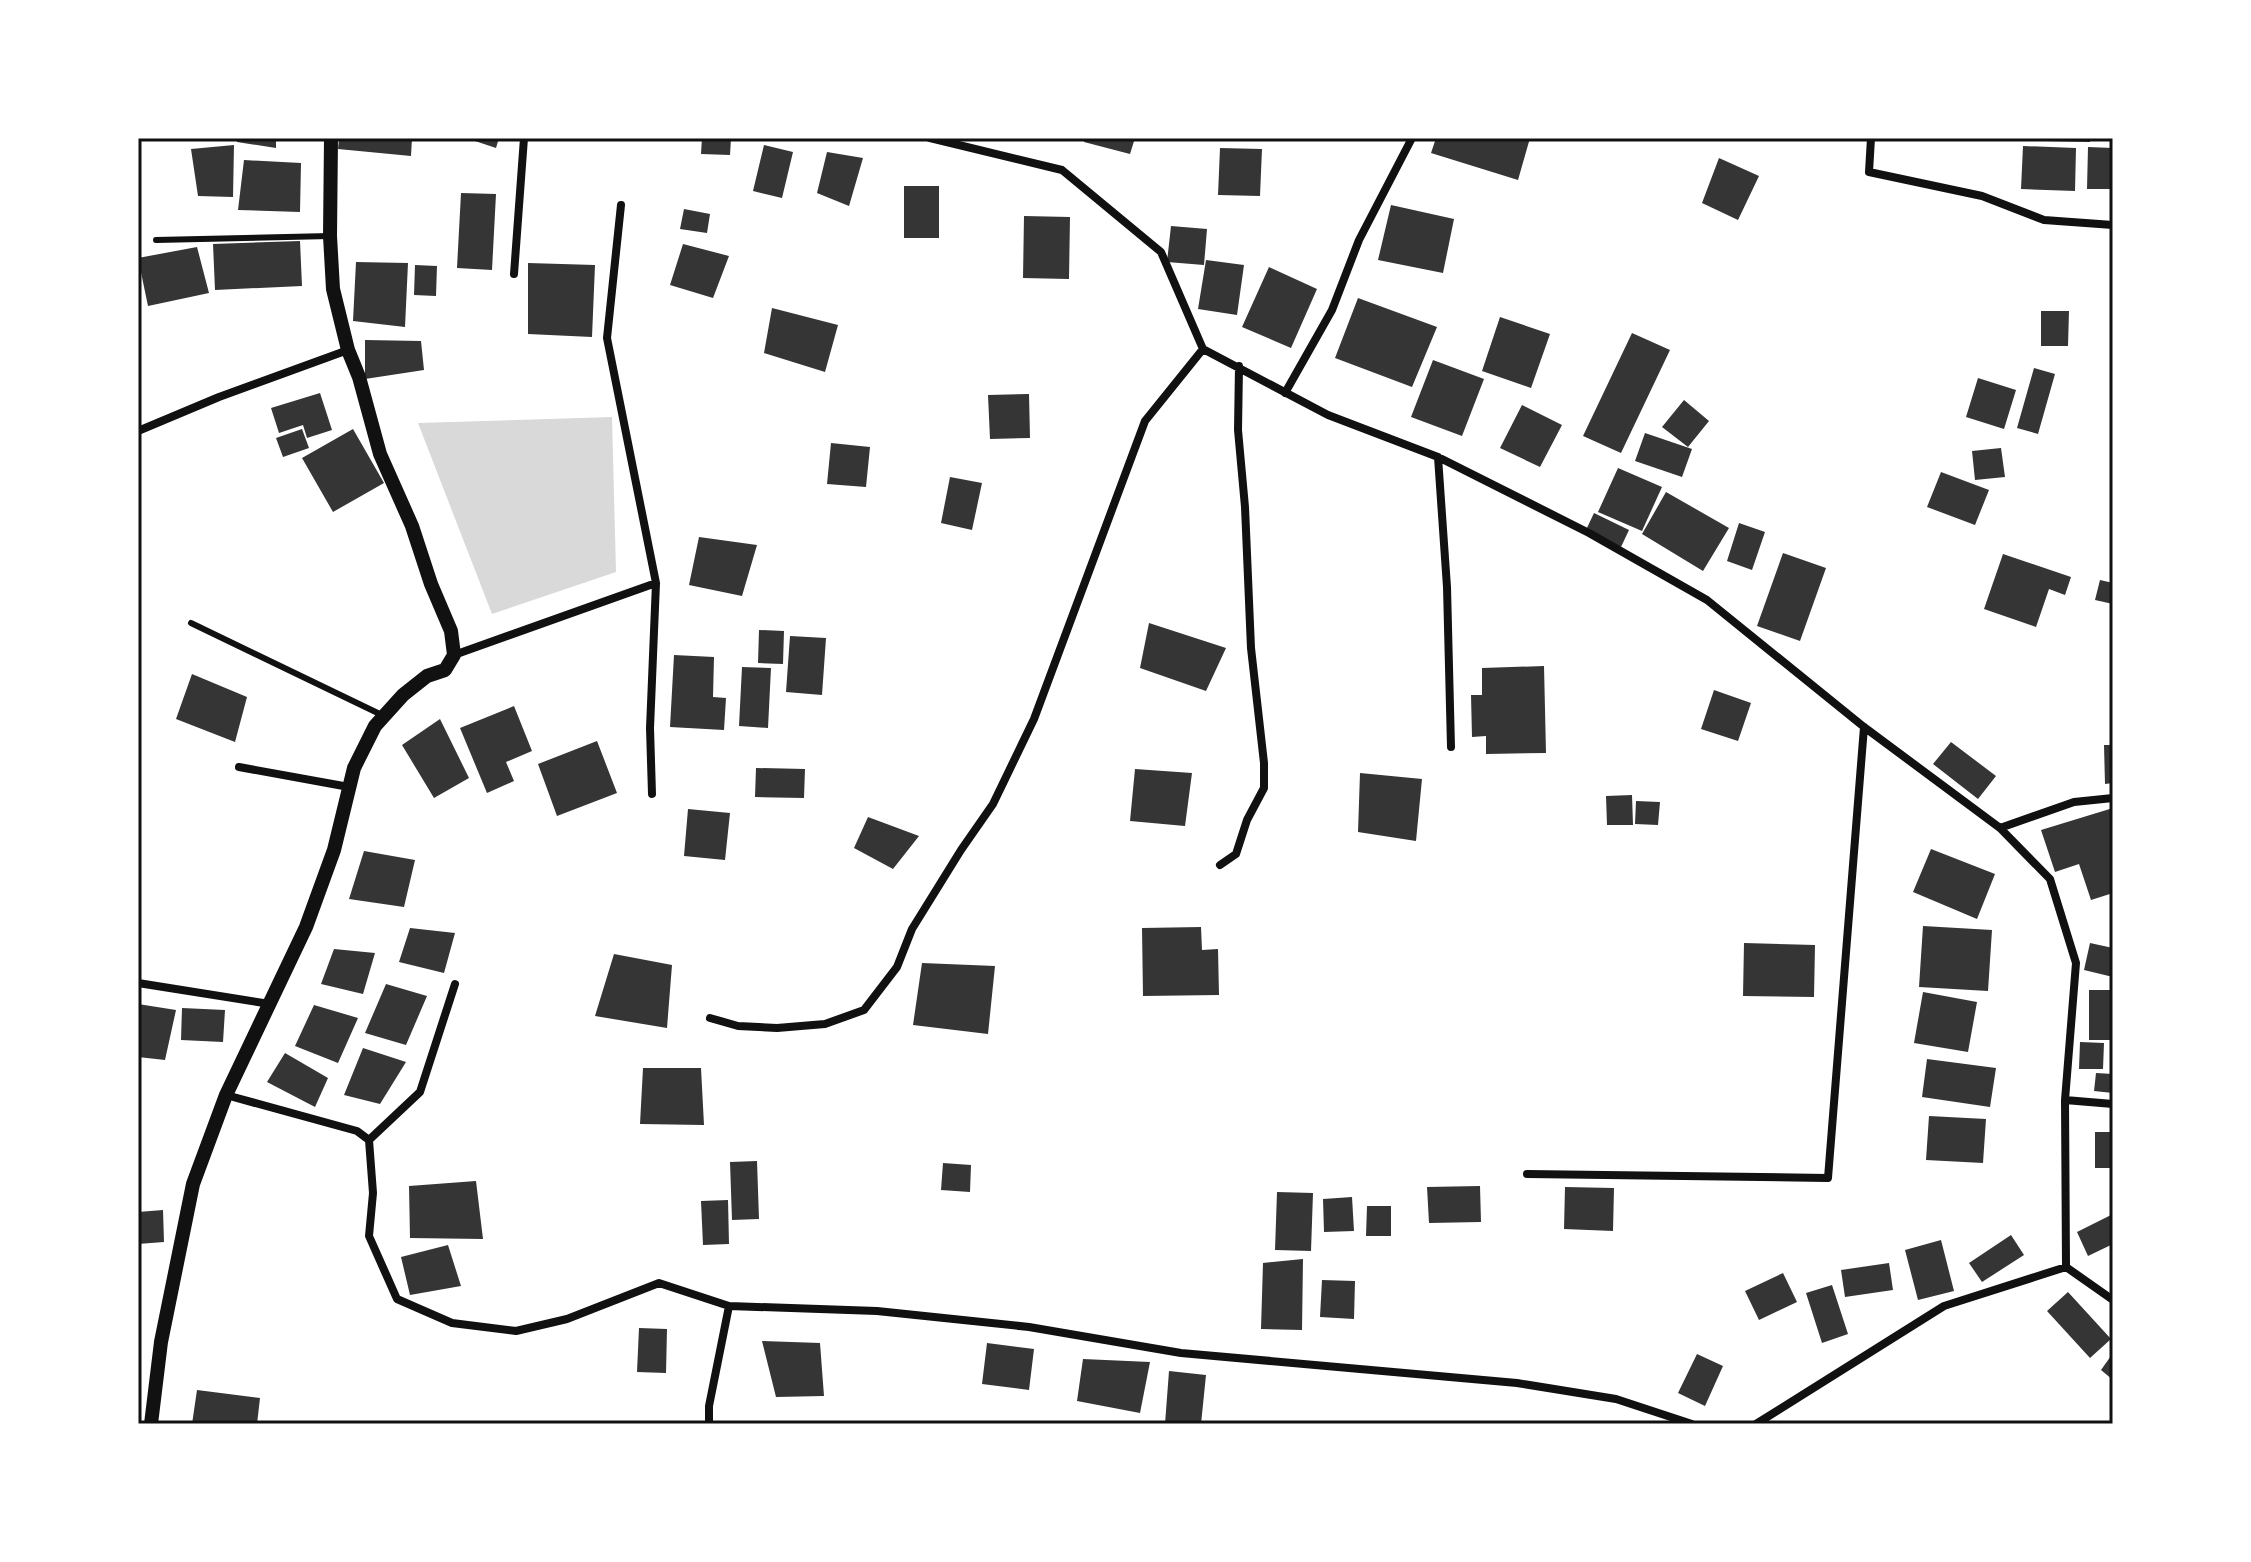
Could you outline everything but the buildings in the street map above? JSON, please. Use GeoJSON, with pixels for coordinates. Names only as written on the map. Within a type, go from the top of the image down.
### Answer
{"type":"FeatureCollection","features":[{"type":"Feature","properties":{"kind":"street"},"geometry":{"type":"LineString","coordinates":[[151,1424],[161,1342],[193,1184],[226,1095],[311,913],[334,850],[354,768],[375,726],[403,695],[427,676],[445,670],[454,655],[451,631],[412,526],[380,454],[333,289],[331,138]]}},
{"type":"Feature","properties":{"kind":"street"},"geometry":{"type":"LineString","coordinates":[[514,274],[524,138]]}},
{"type":"Feature","properties":{"kind":"street"},"geometry":{"type":"LineString","coordinates":[[930,138],[1062,170],[1161,252],[1203,349],[1328,415],[1438,457],[1589,533],[1707,600],[1864,727],[2000,828],[2050,879],[2076,963],[2065,1100],[2066,1267]]}},
{"type":"Feature","properties":{"kind":"street"},"geometry":{"type":"LineString","coordinates":[[1285,393],[1332,310],[1359,240],[1412,138]]}},
{"type":"Feature","properties":{"kind":"street"},"geometry":{"type":"LineString","coordinates":[[1871,138],[1869,172],[1982,196],[2044,220],[2113,225]]}},
{"type":"Feature","properties":{"kind":"street"},"geometry":{"type":"LineString","coordinates":[[621,205],[607,338],[656,583],[650,728],[652,794]]}},
{"type":"Feature","properties":{"kind":"street"},"geometry":{"type":"LineString","coordinates":[[710,1018],[738,1026],[777,1028],[825,1024],[864,1010],[897,967],[912,929],[993,804],[1034,719],[1145,421],[1203,349]]}},
{"type":"Feature","properties":{"kind":"street"},"geometry":{"type":"LineString","coordinates":[[138,431],[219,397],[348,350]]}},
{"type":"Feature","properties":{"kind":"street"},"geometry":{"type":"LineString","coordinates":[[1220,865],[1236,854],[1247,820],[1264,788],[1251,648],[1245,507],[1238,430],[1239,366]]}},
{"type":"Feature","properties":{"kind":"street"},"geometry":{"type":"LineString","coordinates":[[1438,457],[1447,587],[1451,747]]}},
{"type":"Feature","properties":{"kind":"street"},"geometry":{"type":"LineString","coordinates":[[454,655],[656,583]]}},
{"type":"Feature","properties":{"kind":"street"},"geometry":{"type":"LineString","coordinates":[[1527,1174],[1828,1178],[1864,727]]}},
{"type":"Feature","properties":{"kind":"street"},"geometry":{"type":"LineString","coordinates":[[239,767],[349,787]]}},
{"type":"Feature","properties":{"kind":"street"},"geometry":{"type":"LineString","coordinates":[[2000,828],[2074,802],[2113,798]]}},
{"type":"Feature","properties":{"kind":"street"},"geometry":{"type":"LineString","coordinates":[[138,983],[270,1004]]}},
{"type":"Feature","properties":{"kind":"street"},"geometry":{"type":"LineString","coordinates":[[369,1140],[420,1092],[455,984]]}},
{"type":"Feature","properties":{"kind":"street"},"geometry":{"type":"LineString","coordinates":[[226,1095],[357,1131],[369,1140],[373,1193],[369,1236],[397,1299],[452,1323],[516,1331],[567,1319],[659,1283],[729,1306],[877,1311],[1029,1327],[1181,1353],[1517,1383],[1616,1399],[1690,1424]]}},
{"type":"Feature","properties":{"kind":"street"},"geometry":{"type":"LineString","coordinates":[[2065,1100],[2113,1104]]}},
{"type":"Feature","properties":{"kind":"street"},"geometry":{"type":"LineString","coordinates":[[2066,1267],[2113,1300]]}},
{"type":"Feature","properties":{"kind":"street"},"geometry":{"type":"LineString","coordinates":[[1756,1424],[1944,1306],[2066,1267]]}},
{"type":"Feature","properties":{"kind":"street"},"geometry":{"type":"LineString","coordinates":[[709,1424],[709,1406],[729,1306]]}},
{"type":"Feature","properties":{"kind":"lane"},"geometry":{"type":"LineString","coordinates":[[156,240],[330,236]]}},
{"type":"Feature","properties":{"kind":"lane"},"geometry":{"type":"LineString","coordinates":[[191,623],[384,716]]}},
{"type":"Feature","properties":{"kind":"shaded area"},"geometry":{"type":"Polygon","coordinates":[[[612,417],[616,572],[492,614],[418,423],[612,417]]]}}]}
